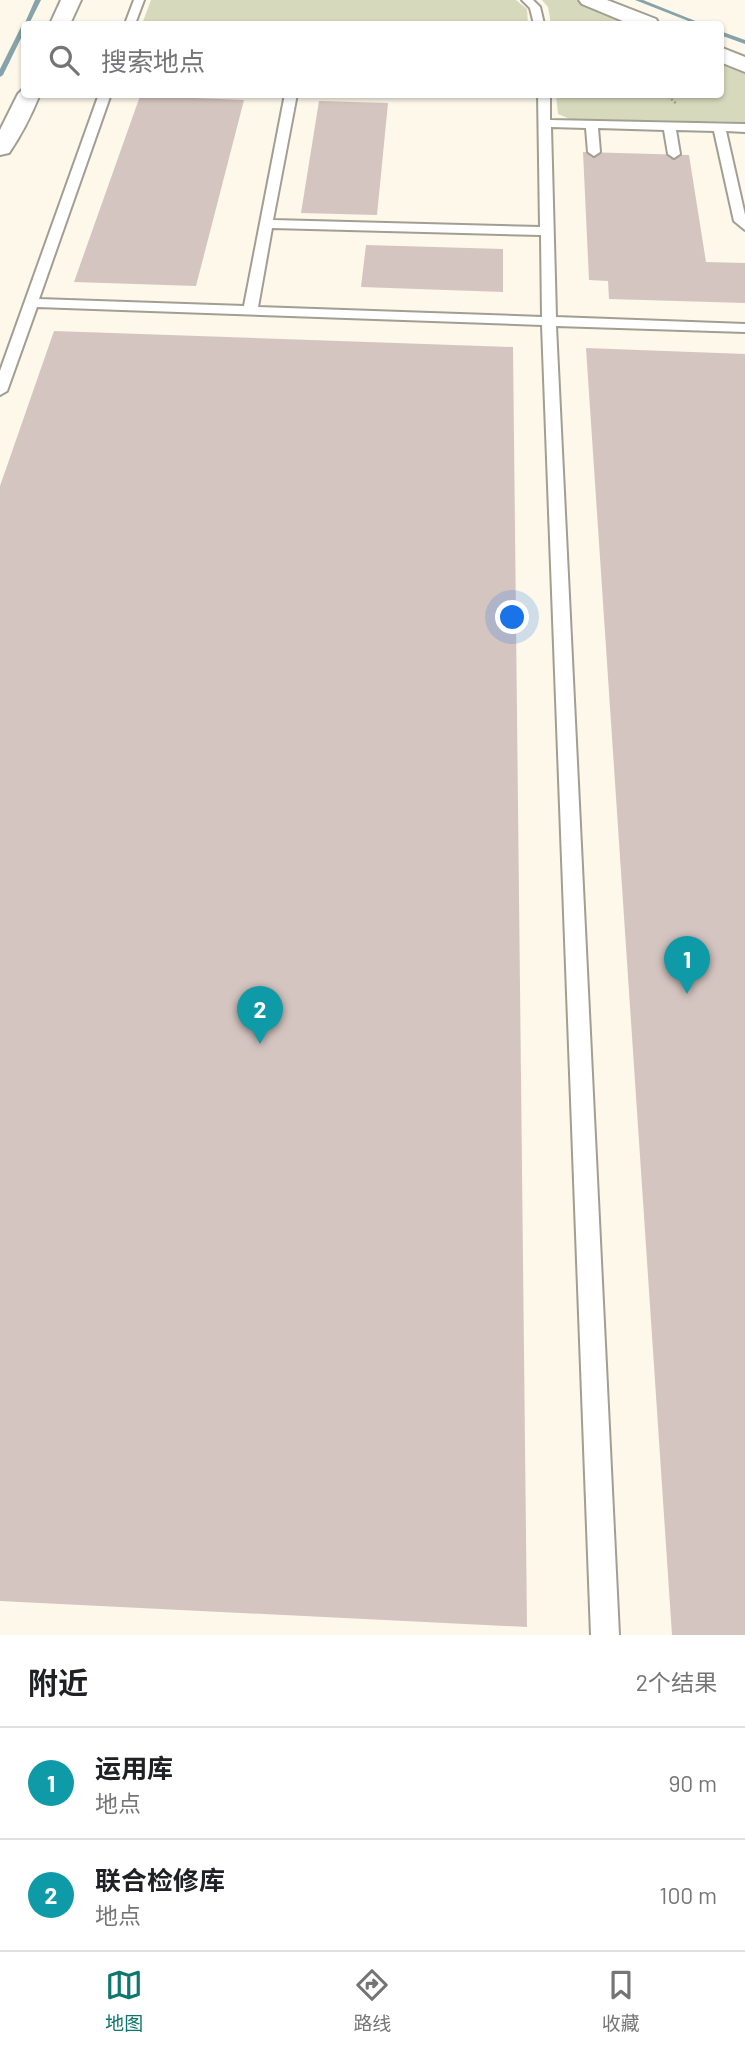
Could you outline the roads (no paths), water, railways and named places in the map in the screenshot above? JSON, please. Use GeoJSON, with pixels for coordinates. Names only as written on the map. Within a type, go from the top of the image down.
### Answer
{"type":"FeatureCollection","features":[{"type":"Feature","properties":{"kind":"street"},"geometry":{"type":"LineString","coordinates":[[61,21],[71,0]]}},
{"type":"Feature","properties":{"kind":"street"},"geometry":{"type":"LineString","coordinates":[[589,0],[641,21]]}},
{"type":"Feature","properties":{"kind":"street"},"geometry":{"type":"LineString","coordinates":[[724,56],[745,65]]}},
{"type":"Feature","properties":{"kind":"street"},"geometry":{"type":"LineString","coordinates":[[0,148],[16,124],[27,98]]}},
{"type":"Feature","properties":{"kind":"lane"},"geometry":{"type":"LineString","coordinates":[[131,21],[139,0]]}},
{"type":"Feature","properties":{"kind":"lane"},"geometry":{"type":"LineString","coordinates":[[527,0],[534,6],[538,21]]}},
{"type":"Feature","properties":{"kind":"lane"},"geometry":{"type":"LineString","coordinates":[[0,391],[104,98]]}},
{"type":"Feature","properties":{"kind":"lane"},"geometry":{"type":"LineString","coordinates":[[250,310],[290,98]]}},
{"type":"Feature","properties":{"kind":"lane"},"geometry":{"type":"LineString","coordinates":[[544,98],[549,321],[606,1635]]}},
{"type":"Feature","properties":{"kind":"lane"},"geometry":{"type":"LineString","coordinates":[[545,124],[745,128]]}},
{"type":"Feature","properties":{"kind":"lane"},"geometry":{"type":"LineString","coordinates":[[592,125],[594,152]]}},
{"type":"Feature","properties":{"kind":"lane"},"geometry":{"type":"LineString","coordinates":[[669,126],[674,154]]}},
{"type":"Feature","properties":{"kind":"lane"},"geometry":{"type":"LineString","coordinates":[[719,127],[740,220],[745,226]]}},
{"type":"Feature","properties":{"kind":"lane"},"geometry":{"type":"LineString","coordinates":[[266,224],[547,231]]}},
{"type":"Feature","properties":{"kind":"lane"},"geometry":{"type":"LineString","coordinates":[[33,303],[745,328]]}},
{"type":"Feature","properties":{"kind":"waterway"},"geometry":{"type":"LineString","coordinates":[[28,21],[38,0]]}},
{"type":"Feature","properties":{"kind":"waterway"},"geometry":{"type":"LineString","coordinates":[[638,0],[692,21]]}},
{"type":"Feature","properties":{"kind":"waterway"},"geometry":{"type":"LineString","coordinates":[[0,75],[21,33]]}},
{"type":"Feature","properties":{"kind":"waterway"},"geometry":{"type":"LineString","coordinates":[[724,34],[745,42]]}},
{"type":"Feature","properties":{"kind":"place","name":"运用库"},"geometry":{"type":"Point","coordinates":[687,994]}},
{"type":"Feature","properties":{"kind":"place","name":"联合检修库"},"geometry":{"type":"Point","coordinates":[260,1044]}}]}
